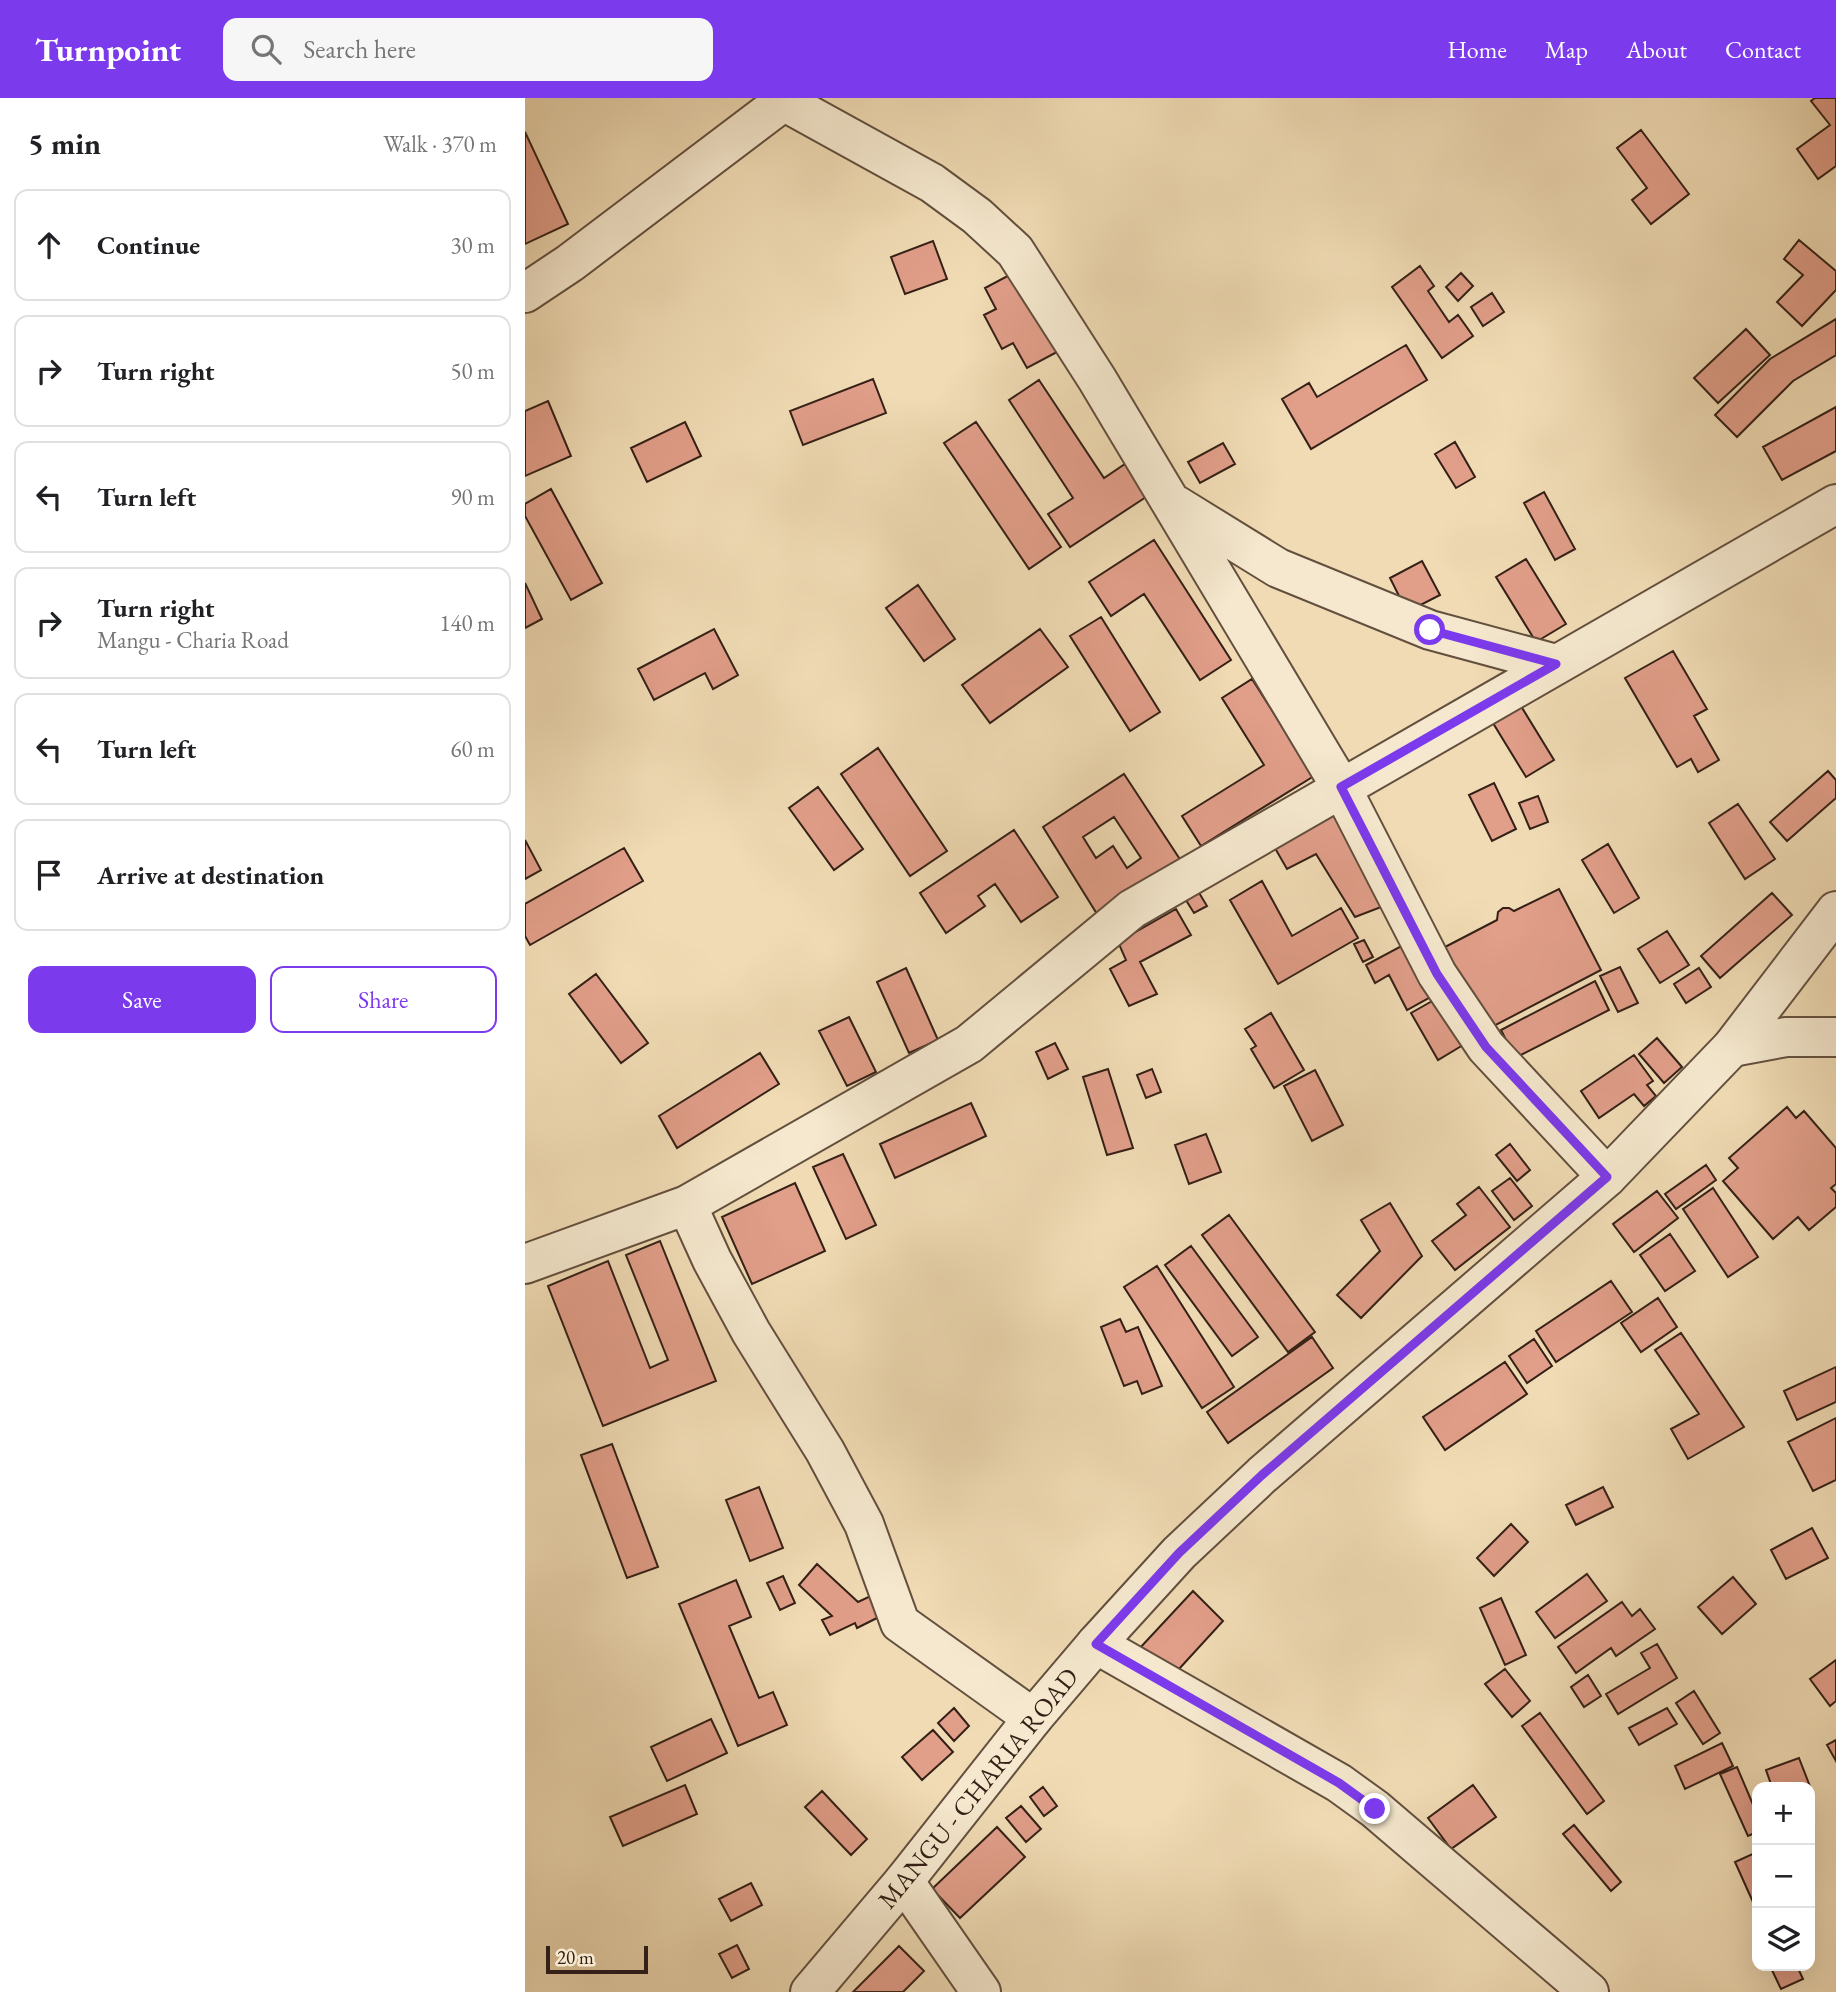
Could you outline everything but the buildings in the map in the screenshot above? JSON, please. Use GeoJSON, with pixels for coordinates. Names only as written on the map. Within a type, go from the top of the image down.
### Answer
{"type":"FeatureCollection","features":[{"type":"Feature","properties":{"kind":"street"},"geometry":{"type":"LineString","coordinates":[[525,293],[570,262],[781,100],[932,183],[977,216],[1014,251],[1097,379],[1341,787],[1437,974],[1486,1047],[1607,1177]]}},
{"type":"Feature","properties":{"kind":"street"},"geometry":{"type":"LineString","coordinates":[[1171,502],[1290,573],[1430,630],[1556,664]]}},
{"type":"Feature","properties":{"kind":"street"},"geometry":{"type":"LineString","coordinates":[[525,1264],[687,1205],[969,1044],[1132,909],[1836,504]]}},
{"type":"Feature","properties":{"kind":"street","name":"MANGU - CHARIA ROAD"},"geometry":{"type":"LineString","coordinates":[[810,1992],[904,1881],[1033,1717],[1179,1553],[1262,1475],[1607,1177],[1732,1046],[1836,911]]}},
{"type":"Feature","properties":{"kind":"street"},"geometry":{"type":"LineString","coordinates":[[1732,1046],[1786,1037],[1836,1037]]}},
{"type":"Feature","properties":{"kind":"street"},"geometry":{"type":"LineString","coordinates":[[687,1205],[712,1260],[751,1332],[825,1451],[864,1524],[900,1623],[1033,1717]]}},
{"type":"Feature","properties":{"kind":"street"},"geometry":{"type":"LineString","coordinates":[[1096,1644],[1339,1783],[1375,1809],[1589,1992]]}},
{"type":"Feature","properties":{"kind":"street"},"geometry":{"type":"LineString","coordinates":[[904,1881],[981,1992]]}},
{"type":"Feature","properties":{"kind":"route"},"geometry":{"type":"LineString","coordinates":[[1375,1809],[1339,1783],[1096,1644],[1179,1553],[1262,1475],[1607,1177],[1486,1047],[1437,974],[1341,787],[1556,664],[1430,630]]}}]}
